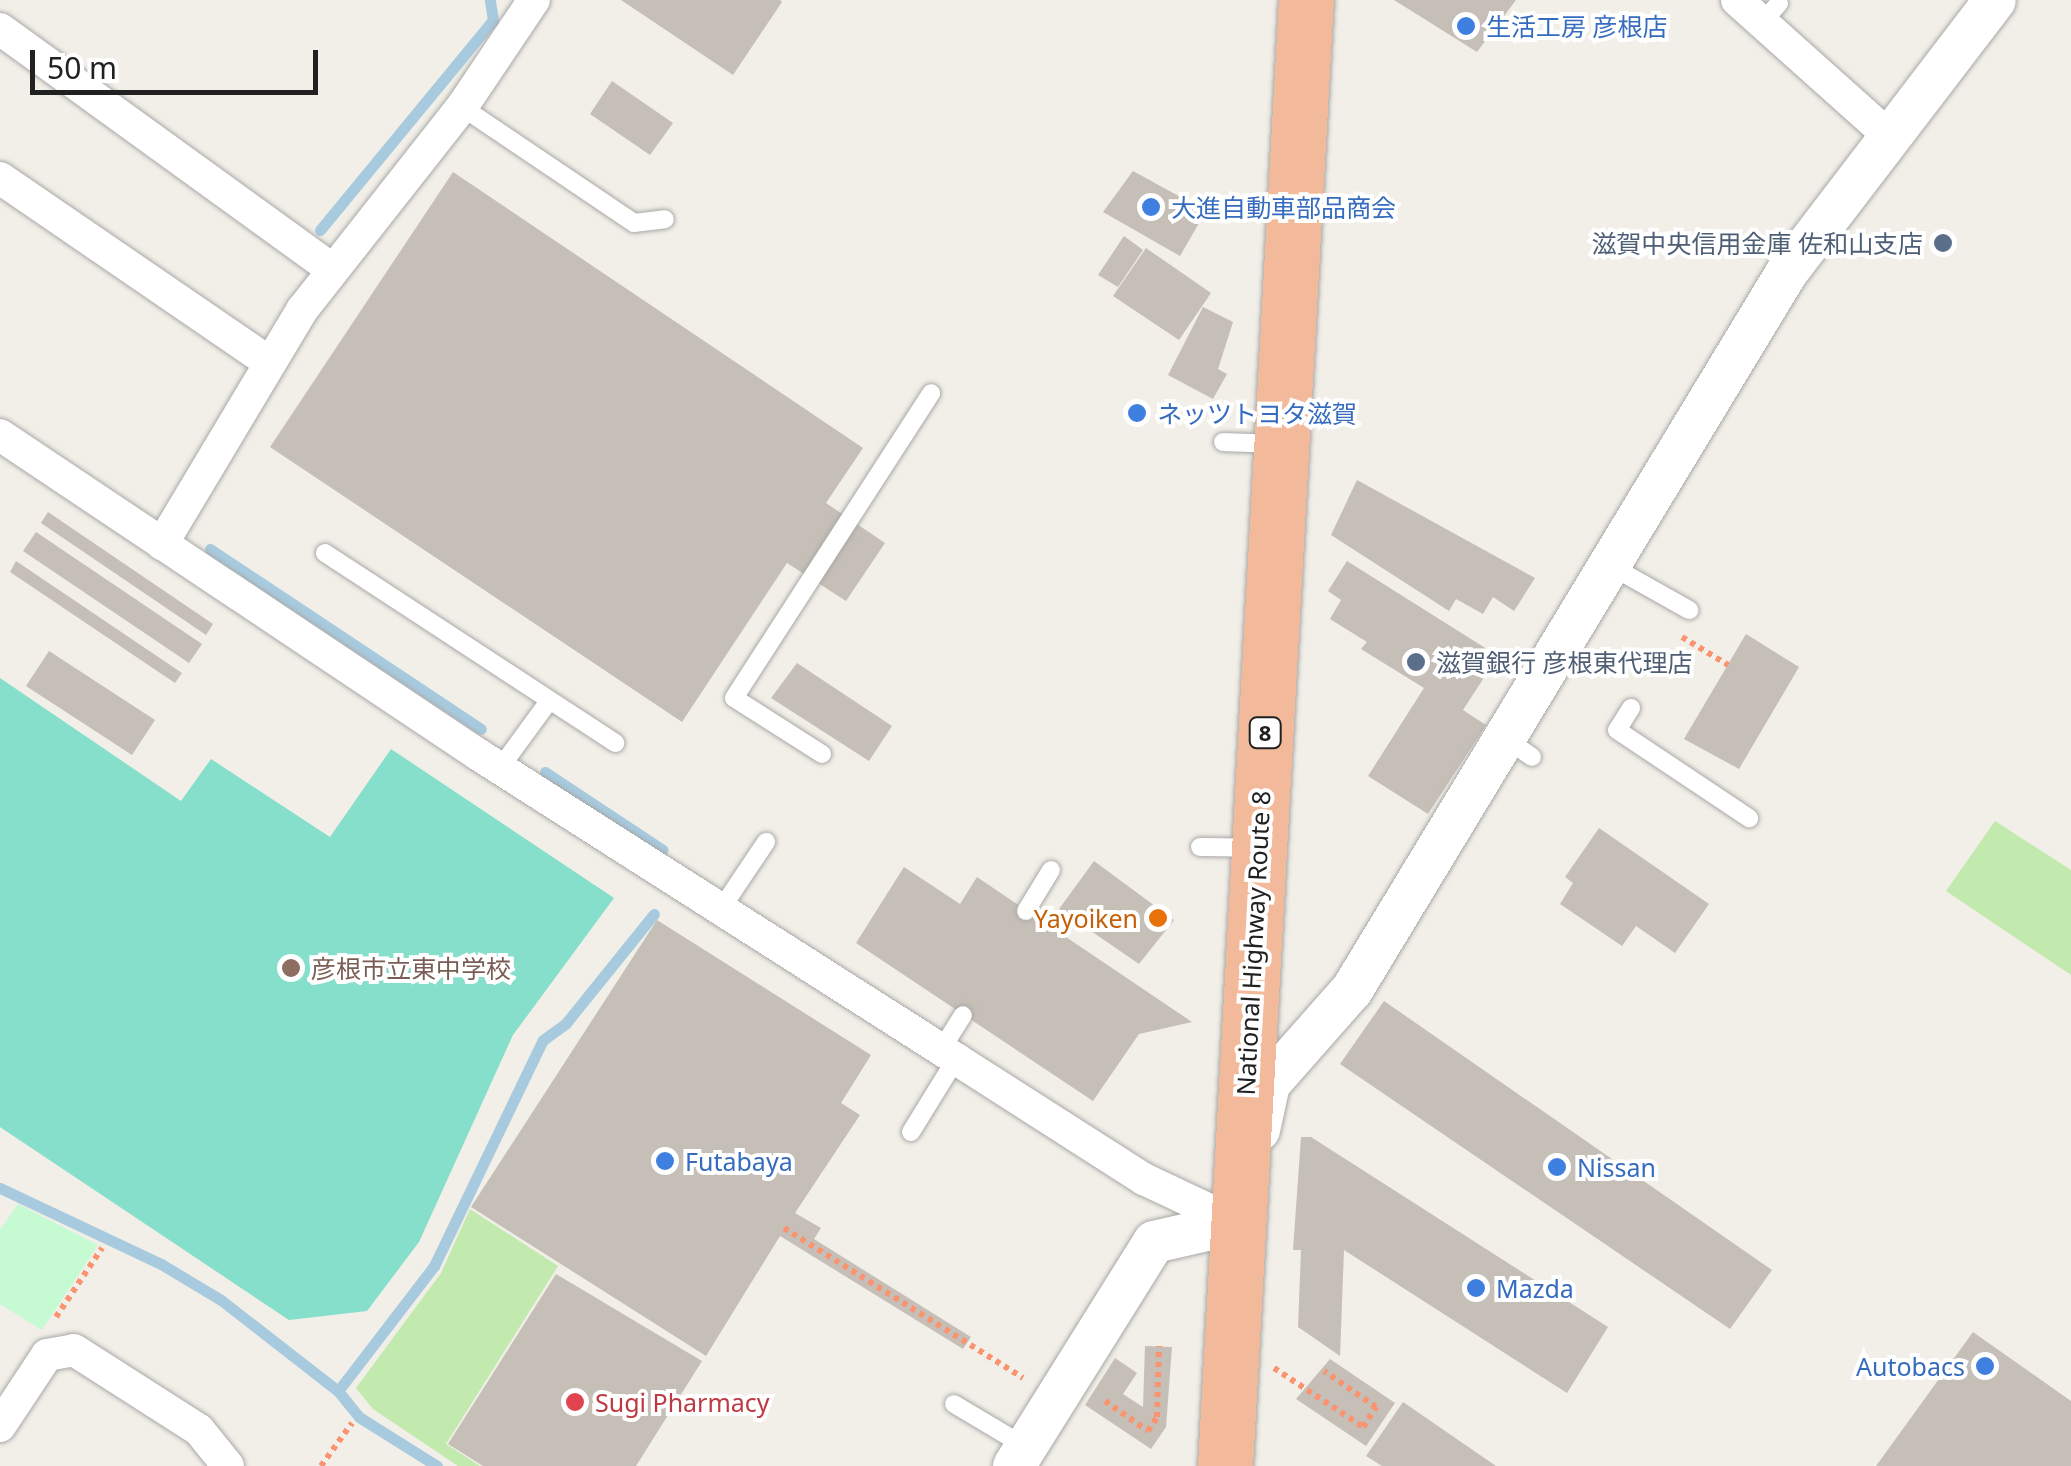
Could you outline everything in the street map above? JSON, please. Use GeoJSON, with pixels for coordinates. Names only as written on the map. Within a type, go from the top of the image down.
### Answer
{"type":"FeatureCollection","features":[{"type":"Feature","properties":{"kind":"highway","name":"National Highway Route 8"},"geometry":{"type":"LineString","coordinates":[[1225,1466],[1306,0]]}},
{"type":"Feature","properties":{"kind":"street"},"geometry":{"type":"LineString","coordinates":[[162,544],[331,269],[462,108],[534,0]]}},
{"type":"Feature","properties":{"kind":"street"},"geometry":{"type":"LineString","coordinates":[[1737,0],[1771,12],[1887,134]]}},
{"type":"Feature","properties":{"kind":"street"},"geometry":{"type":"LineString","coordinates":[[1237,1224],[1269,1084],[1352,990],[1518,748],[1609,565],[1787,272],[1887,134],[1995,0]]}},
{"type":"Feature","properties":{"kind":"street"},"geometry":{"type":"LineString","coordinates":[[0,29],[331,269]]}},
{"type":"Feature","properties":{"kind":"street"},"geometry":{"type":"LineString","coordinates":[[0,178],[270,363]]}},
{"type":"Feature","properties":{"kind":"street"},"geometry":{"type":"LineString","coordinates":[[0,435],[500,768],[948,1054],[1144,1179],[1237,1224]]}},
{"type":"Feature","properties":{"kind":"street"},"geometry":{"type":"LineString","coordinates":[[1020,1456],[1154,1242],[1237,1224]]}},
{"type":"Feature","properties":{"kind":"street"},"geometry":{"type":"LineString","coordinates":[[0,1426],[47,1355],[74,1350],[199,1430],[228,1466]]}},
{"type":"Feature","properties":{"kind":"lane"},"geometry":{"type":"LineString","coordinates":[[462,108],[634,223],[665,218]]}},
{"type":"Feature","properties":{"kind":"lane"},"geometry":{"type":"LineString","coordinates":[[822,754],[734,698],[931,393]]}},
{"type":"Feature","properties":{"kind":"lane"},"geometry":{"type":"LineString","coordinates":[[1223,442],[1281,444]]}},
{"type":"Feature","properties":{"kind":"lane"},"geometry":{"type":"LineString","coordinates":[[326,553],[615,743]]}},
{"type":"Feature","properties":{"kind":"lane"},"geometry":{"type":"LineString","coordinates":[[1609,565],[1689,610]]}},
{"type":"Feature","properties":{"kind":"lane"},"geometry":{"type":"LineString","coordinates":[[500,768],[549,700]]}},
{"type":"Feature","properties":{"kind":"lane"},"geometry":{"type":"LineString","coordinates":[[1631,708],[1616,730],[1749,818]]}},
{"type":"Feature","properties":{"kind":"lane"},"geometry":{"type":"LineString","coordinates":[[721,909],[766,842]]}},
{"type":"Feature","properties":{"kind":"lane"},"geometry":{"type":"LineString","coordinates":[[1200,847],[1258,848]]}},
{"type":"Feature","properties":{"kind":"lane"},"geometry":{"type":"LineString","coordinates":[[1026,910],[1050,870]]}},
{"type":"Feature","properties":{"kind":"lane"},"geometry":{"type":"LineString","coordinates":[[911,1132],[963,1015]]}},
{"type":"Feature","properties":{"kind":"lane"},"geometry":{"type":"LineString","coordinates":[[954,1404],[1020,1456]]}},
{"type":"Feature","properties":{"kind":"path"},"geometry":{"type":"LineString","coordinates":[[784,1228],[1036,1387]]}},
{"type":"Feature","properties":{"kind":"path"},"geometry":{"type":"LineString","coordinates":[[59,1353],[56,1315],[102,1248]]}},
{"type":"Feature","properties":{"kind":"path"},"geometry":{"type":"LineString","coordinates":[[1111,1391],[1103,1404],[1148,1431],[1158,1418],[1159,1346]]}},
{"type":"Feature","properties":{"kind":"path"},"geometry":{"type":"LineString","coordinates":[[1271,1366],[1363,1427],[1376,1406],[1324,1371]]}},
{"type":"Feature","properties":{"kind":"path"},"geometry":{"type":"LineString","coordinates":[[322,1466],[352,1423]]}},
{"type":"Feature","properties":{"kind":"green space","name":"彦根市立東中学校"},"geometry":{"type":"Polygon","coordinates":[[[0,678],[181,801],[211,759],[330,837],[391,749],[614,898],[513,1035],[419,1242],[367,1311],[289,1320],[0,1127],[0,678]]]}},
{"type":"Feature","properties":{"kind":"green space"},"geometry":{"type":"Polygon","coordinates":[[[1995,821],[2071,870],[2071,975],[1946,891],[1995,821]]]}},
{"type":"Feature","properties":{"kind":"green space"},"geometry":{"type":"Polygon","coordinates":[[[18,1204],[98,1245],[42,1330],[0,1304],[0,1230],[18,1204]]]}},
{"type":"Feature","properties":{"kind":"green space"},"geometry":{"type":"Polygon","coordinates":[[[470,1209],[558,1266],[446,1444],[480,1466],[458,1466],[373,1409],[356,1388],[441,1273],[470,1209]]]}},
{"type":"Feature","properties":{"kind":"building"},"geometry":{"type":"Polygon","coordinates":[[[621,0],[780,0],[782,2],[733,75],[621,0]]]}},
{"type":"Feature","properties":{"kind":"building","name":"生活工房 彦根店"},"geometry":{"type":"Polygon","coordinates":[[[1394,0],[1516,0],[1477,52],[1394,0]]]}},
{"type":"Feature","properties":{"kind":"building"},"geometry":{"type":"Polygon","coordinates":[[[612,81],[673,123],[650,155],[590,114],[612,81]]]}},
{"type":"Feature","properties":{"kind":"building"},"geometry":{"type":"Polygon","coordinates":[[[1133,171],[1206,211],[1180,256],[1103,212],[1133,171]]]}},
{"type":"Feature","properties":{"kind":"building"},"geometry":{"type":"Polygon","coordinates":[[[453,172],[863,448],[826,503],[885,543],[846,601],[787,563],[682,722],[270,447],[453,172]]]}},
{"type":"Feature","properties":{"kind":"building"},"geometry":{"type":"Polygon","coordinates":[[[1124,236],[1143,250],[1118,287],[1098,275],[1124,236]]]}},
{"type":"Feature","properties":{"kind":"building"},"geometry":{"type":"Polygon","coordinates":[[[1146,248],[1211,293],[1179,340],[1113,296],[1146,248]]]}},
{"type":"Feature","properties":{"kind":"building"},"geometry":{"type":"Polygon","coordinates":[[[1203,307],[1233,322],[1218,369],[1227,374],[1213,399],[1168,375],[1203,307]]]}},
{"type":"Feature","properties":{"kind":"building"},"geometry":{"type":"Polygon","coordinates":[[[1357,480],[1535,578],[1514,611],[1493,597],[1483,614],[1456,599],[1449,611],[1331,535],[1357,480]]]}},
{"type":"Feature","properties":{"kind":"building"},"geometry":{"type":"Polygon","coordinates":[[[48,512],[213,624],[206,635],[41,523],[48,512]]]}},
{"type":"Feature","properties":{"kind":"building"},"geometry":{"type":"Polygon","coordinates":[[[36,532],[202,644],[189,663],[23,551],[36,532]]]}},
{"type":"Feature","properties":{"kind":"building"},"geometry":{"type":"Polygon","coordinates":[[[16,561],[182,673],[175,683],[10,572],[16,561]]]}},
{"type":"Feature","properties":{"kind":"building"},"geometry":{"type":"Polygon","coordinates":[[[1347,561],[1498,656],[1463,710],[1486,725],[1428,814],[1368,776],[1424,688],[1361,649],[1367,642],[1330,619],[1341,600],[1328,591],[1347,561]]]}},
{"type":"Feature","properties":{"kind":"building"},"geometry":{"type":"Polygon","coordinates":[[[1746,634],[1799,667],[1739,769],[1684,739],[1746,634]]]}},
{"type":"Feature","properties":{"kind":"building"},"geometry":{"type":"Polygon","coordinates":[[[49,651],[155,720],[132,755],[26,686],[49,651]]]}},
{"type":"Feature","properties":{"kind":"building"},"geometry":{"type":"Polygon","coordinates":[[[797,663],[892,726],[869,761],[771,698],[797,663]]]}},
{"type":"Feature","properties":{"kind":"building"},"geometry":{"type":"Polygon","coordinates":[[[1599,828],[1709,904],[1675,953],[1636,926],[1622,946],[1560,904],[1573,883],[1565,877],[1599,828]]]}},
{"type":"Feature","properties":{"kind":"building"},"geometry":{"type":"Polygon","coordinates":[[[1094,861],[1174,920],[1139,964],[1059,909],[1094,861]]]}},
{"type":"Feature","properties":{"kind":"building"},"geometry":{"type":"Polygon","coordinates":[[[904,867],[960,904],[977,877],[1192,1022],[1139,1034],[1093,1101],[856,943],[904,867]]]}},
{"type":"Feature","properties":{"kind":"building","name":"Futabaya"},"geometry":{"type":"Polygon","coordinates":[[[657,920],[871,1055],[841,1103],[860,1115],[795,1213],[821,1228],[814,1239],[971,1337],[963,1349],[780,1236],[706,1356],[471,1207],[657,920]]]}},
{"type":"Feature","properties":{"kind":"building","name":"Nissan"},"geometry":{"type":"Polygon","coordinates":[[[1384,1001],[1772,1270],[1730,1329],[1340,1064],[1384,1001]]]}},
{"type":"Feature","properties":{"kind":"building","name":"Mazda"},"geometry":{"type":"Polygon","coordinates":[[[1301,1137],[1311,1137],[1608,1327],[1567,1393],[1344,1250],[1340,1356],[1298,1327],[1301,1250],[1293,1250],[1301,1137]]]}},
{"type":"Feature","properties":{"kind":"building","name":"Sugi Pharmacy"},"geometry":{"type":"Polygon","coordinates":[[[556,1274],[702,1361],[636,1466],[483,1466],[448,1444],[556,1274]]]}},
{"type":"Feature","properties":{"kind":"building","name":"Autobacs"},"geometry":{"type":"Polygon","coordinates":[[[1973,1332],[2071,1401],[2071,1466],[1876,1466],[1973,1332]]]}},
{"type":"Feature","properties":{"kind":"building"},"geometry":{"type":"Polygon","coordinates":[[[1145,1346],[1172,1347],[1166,1427],[1151,1449],[1085,1405],[1115,1358],[1137,1373],[1123,1394],[1143,1407],[1145,1346]]]}},
{"type":"Feature","properties":{"kind":"building"},"geometry":{"type":"Polygon","coordinates":[[[1330,1359],[1395,1403],[1366,1446],[1296,1399],[1330,1359]]]}},
{"type":"Feature","properties":{"kind":"building"},"geometry":{"type":"Polygon","coordinates":[[[1403,1402],[1496,1466],[1382,1466],[1366,1456],[1403,1402]]]}},
{"type":"Feature","properties":{"kind":"waterway"},"geometry":{"type":"LineString","coordinates":[[320,230],[493,20],[490,0]]}},
{"type":"Feature","properties":{"kind":"waterway"},"geometry":{"type":"LineString","coordinates":[[210,549],[481,729]]}},
{"type":"Feature","properties":{"kind":"waterway"},"geometry":{"type":"LineString","coordinates":[[545,772],[663,850]]}},
{"type":"Feature","properties":{"kind":"waterway"},"geometry":{"type":"LineString","coordinates":[[338,1391],[434,1266],[543,1040],[566,1023],[654,914]]}},
{"type":"Feature","properties":{"kind":"waterway"},"geometry":{"type":"LineString","coordinates":[[0,1188],[161,1264],[221,1300],[338,1391],[359,1417],[437,1466]]}},
{"type":"Feature","properties":{"kind":"place","name":"生活工房 彦根店"},"geometry":{"type":"Point","coordinates":[1466,26]}},
{"type":"Feature","properties":{"kind":"place","name":"大進自動車部品商会"},"geometry":{"type":"Point","coordinates":[1151,207]}},
{"type":"Feature","properties":{"kind":"place","name":"滋賀中央信用金庫 佐和山支店"},"geometry":{"type":"Point","coordinates":[1943,243]}},
{"type":"Feature","properties":{"kind":"place","name":"ネッツトヨタ滋賀"},"geometry":{"type":"Point","coordinates":[1137,413]}},
{"type":"Feature","properties":{"kind":"place","name":"滋賀銀行 彦根東代理店"},"geometry":{"type":"Point","coordinates":[1416,662]}},
{"type":"Feature","properties":{"kind":"place","name":"Yayoiken"},"geometry":{"type":"Point","coordinates":[1158,918]}},
{"type":"Feature","properties":{"kind":"place","name":"彦根市立東中学校"},"geometry":{"type":"Point","coordinates":[291,968]}},
{"type":"Feature","properties":{"kind":"place","name":"Futabaya"},"geometry":{"type":"Point","coordinates":[665,1161]}},
{"type":"Feature","properties":{"kind":"place","name":"Nissan"},"geometry":{"type":"Point","coordinates":[1557,1167]}},
{"type":"Feature","properties":{"kind":"place","name":"Mazda"},"geometry":{"type":"Point","coordinates":[1476,1288]}},
{"type":"Feature","properties":{"kind":"place","name":"Autobacs"},"geometry":{"type":"Point","coordinates":[1985,1366]}},
{"type":"Feature","properties":{"kind":"place","name":"Sugi Pharmacy"},"geometry":{"type":"Point","coordinates":[575,1402]}}]}
